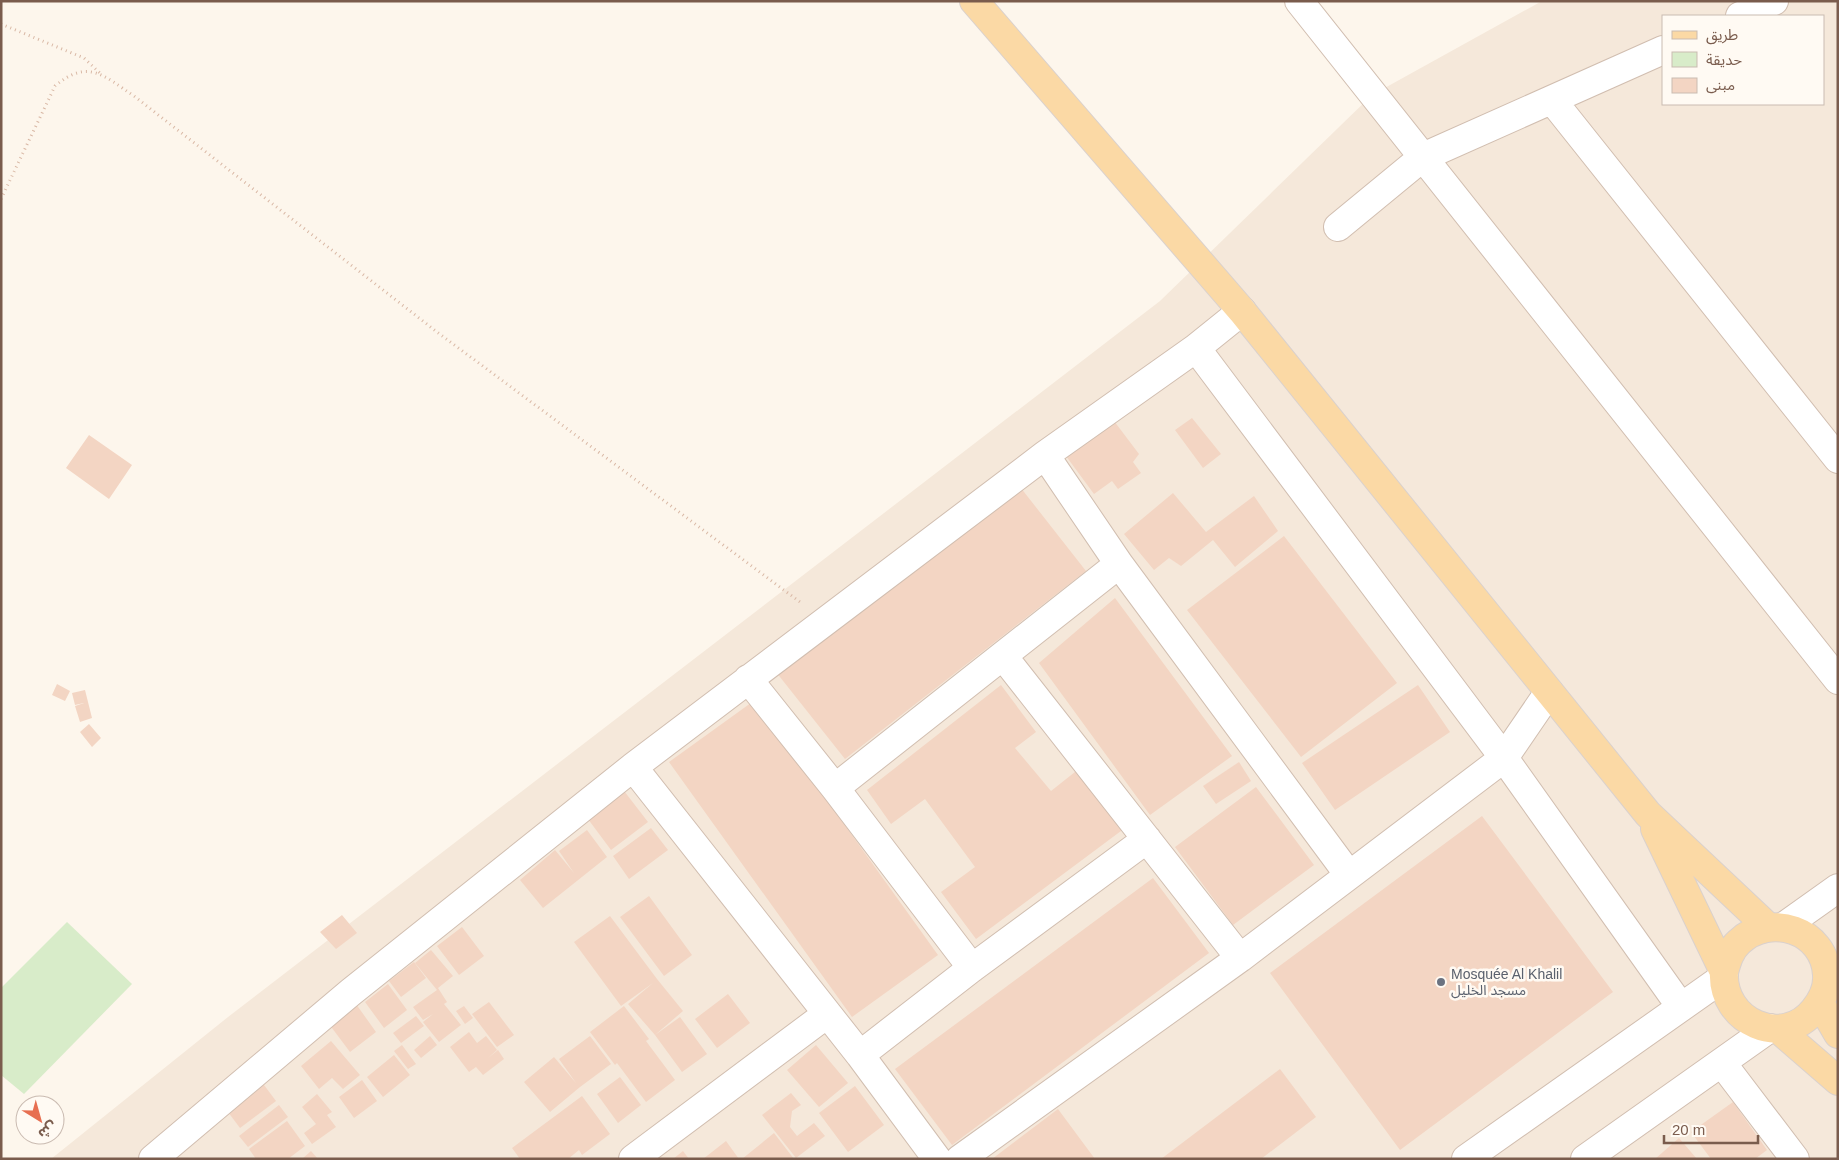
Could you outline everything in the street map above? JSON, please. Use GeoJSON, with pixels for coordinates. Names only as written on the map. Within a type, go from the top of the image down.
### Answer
{"type":"FeatureCollection","features":[{"type":"Feature","properties":{"kind":"main road"},"geometry":{"type":"LineString","coordinates":[[974,1],[1242,311],[1648,814],[1775,927]]}},
{"type":"Feature","properties":{"kind":"main road"},"geometry":{"type":"LineString","coordinates":[[1648,814],[1724,974],[1727,996],[1737,1012],[1752,1023],[1774,1029],[1838,1082]]}},
{"type":"Feature","properties":{"kind":"main road"},"geometry":{"type":"LineString","coordinates":[[1724,974],[1729,956],[1738,942],[1752,932],[1775,927],[1799,932],[1814,942],[1823,958],[1827,975],[1828,993],[1838,1034]]}},
{"type":"Feature","properties":{"kind":"main road"},"geometry":{"type":"LineString","coordinates":[[1774,1029],[1795,1025],[1802,1021],[1809,1016],[1828,993]]}},
{"type":"Feature","properties":{"kind":"street"},"geometry":{"type":"LineString","coordinates":[[1299,1],[1838,680]]}},
{"type":"Feature","properties":{"kind":"street"},"geometry":{"type":"LineString","coordinates":[[1742,15],[1774,1]]}},
{"type":"Feature","properties":{"kind":"street"},"geometry":{"type":"LineString","coordinates":[[1338,227],[1423,157],[1662,50]]}},
{"type":"Feature","properties":{"kind":"street"},"geometry":{"type":"LineString","coordinates":[[1552,100],[1838,459]]}},
{"type":"Feature","properties":{"kind":"street"},"geometry":{"type":"LineString","coordinates":[[153,1159],[351,992],[633,767],[1045,455],[1196,348],[1242,311]]}},
{"type":"Feature","properties":{"kind":"street"},"geometry":{"type":"LineString","coordinates":[[1196,348],[1504,758],[1682,1007]]}},
{"type":"Feature","properties":{"kind":"street"},"geometry":{"type":"LineString","coordinates":[[1045,455],[1119,564],[1349,875]]}},
{"type":"Feature","properties":{"kind":"street"},"geometry":{"type":"LineString","coordinates":[[835,788],[1119,564]]}},
{"type":"Feature","properties":{"kind":"street"},"geometry":{"type":"LineString","coordinates":[[1003,656],[1240,958]]}},
{"type":"Feature","properties":{"kind":"street"},"geometry":{"type":"LineString","coordinates":[[748,679],[835,788],[972,968]]}},
{"type":"Feature","properties":{"kind":"street"},"geometry":{"type":"LineString","coordinates":[[960,1159],[1240,958],[1504,758],[1549,692]]}},
{"type":"Feature","properties":{"kind":"street"},"geometry":{"type":"LineString","coordinates":[[633,767],[860,1056],[937,1159]]}},
{"type":"Feature","properties":{"kind":"street"},"geometry":{"type":"LineString","coordinates":[[860,1056],[972,968],[1147,839]]}},
{"type":"Feature","properties":{"kind":"street"},"geometry":{"type":"LineString","coordinates":[[1775,927],[1838,888]]}},
{"type":"Feature","properties":{"kind":"street"},"geometry":{"type":"LineString","coordinates":[[1466,1159],[1682,1007],[1724,974]]}},
{"type":"Feature","properties":{"kind":"street"},"geometry":{"type":"LineString","coordinates":[[633,1159],[827,1014]]}},
{"type":"Feature","properties":{"kind":"street"},"geometry":{"type":"LineString","coordinates":[[1585,1159],[1774,1029]]}},
{"type":"Feature","properties":{"kind":"street"},"geometry":{"type":"LineString","coordinates":[[1722,1063],[1795,1159]]}},
{"type":"Feature","properties":{"kind":"path"},"geometry":{"type":"LineString","coordinates":[[1,24],[84,58],[103,75],[134,96],[437,332],[825,621]]}},
{"type":"Feature","properties":{"kind":"path"},"geometry":{"type":"LineString","coordinates":[[1,199],[55,86],[76,72],[87,71],[103,75]]}},
{"type":"Feature","properties":{"kind":"shaded area"},"geometry":{"type":"Polygon","coordinates":[[[1542,1],[1838,1],[1838,1159],[51,1159],[228,1017],[1160,301],[1372,95],[1542,1]]]}},
{"type":"Feature","properties":{"kind":"green space"},"geometry":{"type":"Polygon","coordinates":[[[67,922],[132,984],[24,1094],[1,1075],[1,988],[67,922]]]}},
{"type":"Feature","properties":{"kind":"building"},"geometry":{"type":"Polygon","coordinates":[[[1111,417],[1139,454],[1133,462],[1141,473],[1118,489],[1112,481],[1094,494],[1063,452],[1111,417]]]}},
{"type":"Feature","properties":{"kind":"building"},"geometry":{"type":"Polygon","coordinates":[[[1192,418],[1221,454],[1203,468],[1175,430],[1192,418]]]}},
{"type":"Feature","properties":{"kind":"building"},"geometry":{"type":"Polygon","coordinates":[[[89,435],[132,465],[109,499],[66,468],[89,435]]]}},
{"type":"Feature","properties":{"kind":"building"},"geometry":{"type":"Polygon","coordinates":[[[1017,483],[1086,571],[845,759],[776,672],[1017,483]]]}},
{"type":"Feature","properties":{"kind":"building"},"geometry":{"type":"Polygon","coordinates":[[[1173,493],[1206,532],[1254,496],[1278,531],[1235,567],[1213,540],[1181,566],[1169,558],[1154,570],[1124,534],[1173,493]]]}},
{"type":"Feature","properties":{"kind":"building"},"geometry":{"type":"Polygon","coordinates":[[[1284,536],[1397,683],[1301,757],[1187,610],[1284,536]]]}},
{"type":"Feature","properties":{"kind":"building"},"geometry":{"type":"Polygon","coordinates":[[[1115,598],[1232,756],[1150,815],[1039,663],[1115,598]]]}},
{"type":"Feature","properties":{"kind":"building"},"geometry":{"type":"Polygon","coordinates":[[[57,684],[70,691],[65,701],[52,695],[57,684]]]}},
{"type":"Feature","properties":{"kind":"building"},"geometry":{"type":"Polygon","coordinates":[[[1001,685],[1036,732],[1015,748],[1051,791],[1080,768],[1125,828],[976,939],[941,892],[975,867],[925,799],[891,824],[867,790],[1001,685]]]}},
{"type":"Feature","properties":{"kind":"building"},"geometry":{"type":"Polygon","coordinates":[[[1418,685],[1450,732],[1335,810],[1302,763],[1418,685]]]}},
{"type":"Feature","properties":{"kind":"building"},"geometry":{"type":"Polygon","coordinates":[[[85,690],[92,718],[80,722],[75,706],[84,703],[75,705],[72,693],[85,690]]]}},
{"type":"Feature","properties":{"kind":"building"},"geometry":{"type":"Polygon","coordinates":[[[755,700],[938,955],[852,1017],[669,762],[755,700]]]}},
{"type":"Feature","properties":{"kind":"building"},"geometry":{"type":"Polygon","coordinates":[[[89,724],[101,738],[92,747],[80,732],[89,724]]]}},
{"type":"Feature","properties":{"kind":"building"},"geometry":{"type":"Polygon","coordinates":[[[1239,762],[1251,781],[1216,804],[1203,786],[1239,762]]]}},
{"type":"Feature","properties":{"kind":"building"},"geometry":{"type":"Polygon","coordinates":[[[621,787],[648,822],[611,850],[585,815],[621,787]]]}},
{"type":"Feature","properties":{"kind":"building"},"geometry":{"type":"Polygon","coordinates":[[[1256,787],[1314,865],[1233,925],[1175,847],[1256,787]]]}},
{"type":"Feature","properties":{"kind":"building","name":"Mosquée Al Khalil مسجد الخليل"},"geometry":{"type":"Polygon","coordinates":[[[1482,816],[1613,992],[1400,1150],[1270,973],[1482,816]]]}},
{"type":"Feature","properties":{"kind":"building"},"geometry":{"type":"Polygon","coordinates":[[[651,828],[668,850],[629,879],[613,856],[651,828]]]}},
{"type":"Feature","properties":{"kind":"building"},"geometry":{"type":"Polygon","coordinates":[[[587,830],[607,857],[543,908],[520,880],[555,850],[574,873],[559,851],[587,830]]]}},
{"type":"Feature","properties":{"kind":"building"},"geometry":{"type":"Polygon","coordinates":[[[1153,878],[1209,953],[952,1145],[895,1069],[1153,878]]]}},
{"type":"Feature","properties":{"kind":"building"},"geometry":{"type":"Polygon","coordinates":[[[649,896],[692,955],[664,976],[620,917],[649,896]]]}},
{"type":"Feature","properties":{"kind":"building"},"geometry":{"type":"Polygon","coordinates":[[[342,915],[357,933],[336,949],[320,932],[342,915]]]}},
{"type":"Feature","properties":{"kind":"building"},"geometry":{"type":"Polygon","coordinates":[[[610,916],[683,1011],[655,1035],[628,1004],[653,983],[621,1006],[574,942],[610,916]]]}},
{"type":"Feature","properties":{"kind":"building"},"geometry":{"type":"Polygon","coordinates":[[[462,927],[484,956],[459,975],[437,946],[462,927]]]}},
{"type":"Feature","properties":{"kind":"building"},"geometry":{"type":"Polygon","coordinates":[[[431,950],[453,976],[438,988],[447,1002],[444,1004],[461,1025],[439,1042],[423,1022],[433,1014],[423,1020],[413,1007],[437,990],[415,963],[431,950]]]}},
{"type":"Feature","properties":{"kind":"building"},"geometry":{"type":"Polygon","coordinates":[[[414,962],[426,978],[401,997],[389,981],[414,962]]]}},
{"type":"Feature","properties":{"kind":"building"},"geometry":{"type":"Polygon","coordinates":[[[388,984],[407,1010],[384,1028],[365,1002],[388,984]]]}},
{"type":"Feature","properties":{"kind":"building"},"geometry":{"type":"Polygon","coordinates":[[[728,994],[750,1023],[717,1048],[695,1019],[728,994]]]}},
{"type":"Feature","properties":{"kind":"building"},"geometry":{"type":"Polygon","coordinates":[[[489,1002],[514,1035],[497,1047],[472,1014],[489,1002]]]}},
{"type":"Feature","properties":{"kind":"building"},"geometry":{"type":"Polygon","coordinates":[[[356,1004],[376,1032],[350,1052],[329,1024],[356,1004]]]}},
{"type":"Feature","properties":{"kind":"building"},"geometry":{"type":"Polygon","coordinates":[[[464,1006],[473,1018],[465,1024],[456,1011],[464,1006]]]}},
{"type":"Feature","properties":{"kind":"building"},"geometry":{"type":"Polygon","coordinates":[[[624,1006],[649,1039],[646,1041],[675,1080],[646,1102],[617,1063],[615,1065],[590,1032],[624,1006]]]}},
{"type":"Feature","properties":{"kind":"building"},"geometry":{"type":"Polygon","coordinates":[[[416,1016],[424,1026],[401,1043],[393,1033],[416,1016]]]}},
{"type":"Feature","properties":{"kind":"building"},"geometry":{"type":"Polygon","coordinates":[[[680,1017],[707,1054],[682,1072],[655,1035],[680,1017]]]}},
{"type":"Feature","properties":{"kind":"building"},"geometry":{"type":"Polygon","coordinates":[[[469,1032],[477,1043],[486,1036],[497,1050],[488,1058],[498,1050],[504,1059],[483,1075],[476,1067],[469,1072],[450,1047],[469,1032]]]}},
{"type":"Feature","properties":{"kind":"building"},"geometry":{"type":"Polygon","coordinates":[[[430,1036],[437,1045],[421,1058],[414,1050],[430,1036]]]}},
{"type":"Feature","properties":{"kind":"building"},"geometry":{"type":"Polygon","coordinates":[[[590,1036],[611,1064],[550,1112],[524,1082],[554,1057],[576,1083],[559,1059],[590,1036]]]}},
{"type":"Feature","properties":{"kind":"building"},"geometry":{"type":"Polygon","coordinates":[[[331,1041],[360,1075],[343,1089],[332,1078],[319,1089],[301,1066],[331,1041]]]}},
{"type":"Feature","properties":{"kind":"building"},"geometry":{"type":"Polygon","coordinates":[[[402,1045],[416,1064],[408,1069],[394,1051],[402,1045]]]}},
{"type":"Feature","properties":{"kind":"building"},"geometry":{"type":"Polygon","coordinates":[[[816,1045],[848,1083],[819,1107],[787,1070],[816,1045]]]}},
{"type":"Feature","properties":{"kind":"building"},"geometry":{"type":"Polygon","coordinates":[[[394,1055],[410,1075],[383,1097],[367,1077],[394,1055]]]}},
{"type":"Feature","properties":{"kind":"building"},"geometry":{"type":"Polygon","coordinates":[[[1280,1069],[1316,1117],[1261,1159],[1161,1159],[1280,1069]]]}},
{"type":"Feature","properties":{"kind":"building"},"geometry":{"type":"Polygon","coordinates":[[[620,1077],[641,1105],[618,1123],[597,1094],[620,1077]]]}},
{"type":"Feature","properties":{"kind":"building"},"geometry":{"type":"Polygon","coordinates":[[[362,1080],[377,1101],[354,1118],[339,1097],[362,1080]]]}},
{"type":"Feature","properties":{"kind":"building"},"geometry":{"type":"Polygon","coordinates":[[[261,1081],[276,1101],[240,1128],[225,1108],[261,1081]]]}},
{"type":"Feature","properties":{"kind":"building"},"geometry":{"type":"Polygon","coordinates":[[[855,1086],[884,1125],[848,1152],[819,1113],[855,1086]]]}},
{"type":"Feature","properties":{"kind":"building"},"geometry":{"type":"Polygon","coordinates":[[[791,1093],[801,1105],[792,1111],[790,1127],[797,1136],[814,1123],[825,1136],[796,1158],[762,1115],[791,1093]]]}},
{"type":"Feature","properties":{"kind":"building"},"geometry":{"type":"Polygon","coordinates":[[[317,1094],[332,1112],[327,1115],[336,1127],[312,1144],[304,1133],[316,1124],[302,1107],[317,1094]]]}},
{"type":"Feature","properties":{"kind":"building"},"geometry":{"type":"Polygon","coordinates":[[[582,1096],[610,1134],[582,1155],[579,1150],[568,1159],[520,1159],[512,1148],[582,1096]]]}},
{"type":"Feature","properties":{"kind":"building"},"geometry":{"type":"Polygon","coordinates":[[[1733,1102],[1767,1150],[1755,1159],[1711,1159],[1691,1132],[1733,1102]]]}},
{"type":"Feature","properties":{"kind":"building"},"geometry":{"type":"Polygon","coordinates":[[[279,1105],[288,1117],[248,1147],[239,1136],[279,1105]]]}},
{"type":"Feature","properties":{"kind":"building"},"geometry":{"type":"Polygon","coordinates":[[[1058,1109],[1095,1159],[992,1159],[1058,1109]]]}},
{"type":"Feature","properties":{"kind":"building"},"geometry":{"type":"Polygon","coordinates":[[[287,1121],[305,1146],[288,1159],[256,1159],[249,1149],[287,1121]]]}},
{"type":"Feature","properties":{"kind":"building"},"geometry":{"type":"Polygon","coordinates":[[[774,1133],[794,1159],[742,1159],[774,1133]]]}},
{"type":"Feature","properties":{"kind":"building"},"geometry":{"type":"Polygon","coordinates":[[[1679,1138],[1697,1159],[1655,1159],[1679,1138]]]}},
{"type":"Feature","properties":{"kind":"building"},"geometry":{"type":"Polygon","coordinates":[[[726,1141],[739,1159],[703,1159],[726,1141]]]}},
{"type":"Feature","properties":{"kind":"building"},"geometry":{"type":"Polygon","coordinates":[[[311,1151],[318,1159],[302,1159],[311,1151]]]}},
{"type":"Feature","properties":{"kind":"building"},"geometry":{"type":"Polygon","coordinates":[[[683,1151],[689,1159],[673,1159],[683,1151]]]}},
{"type":"Feature","properties":{"kind":"place","name":"Mosquée Al Khalil مسجد الخليل"},"geometry":{"type":"Point","coordinates":[1441,982]}}]}
